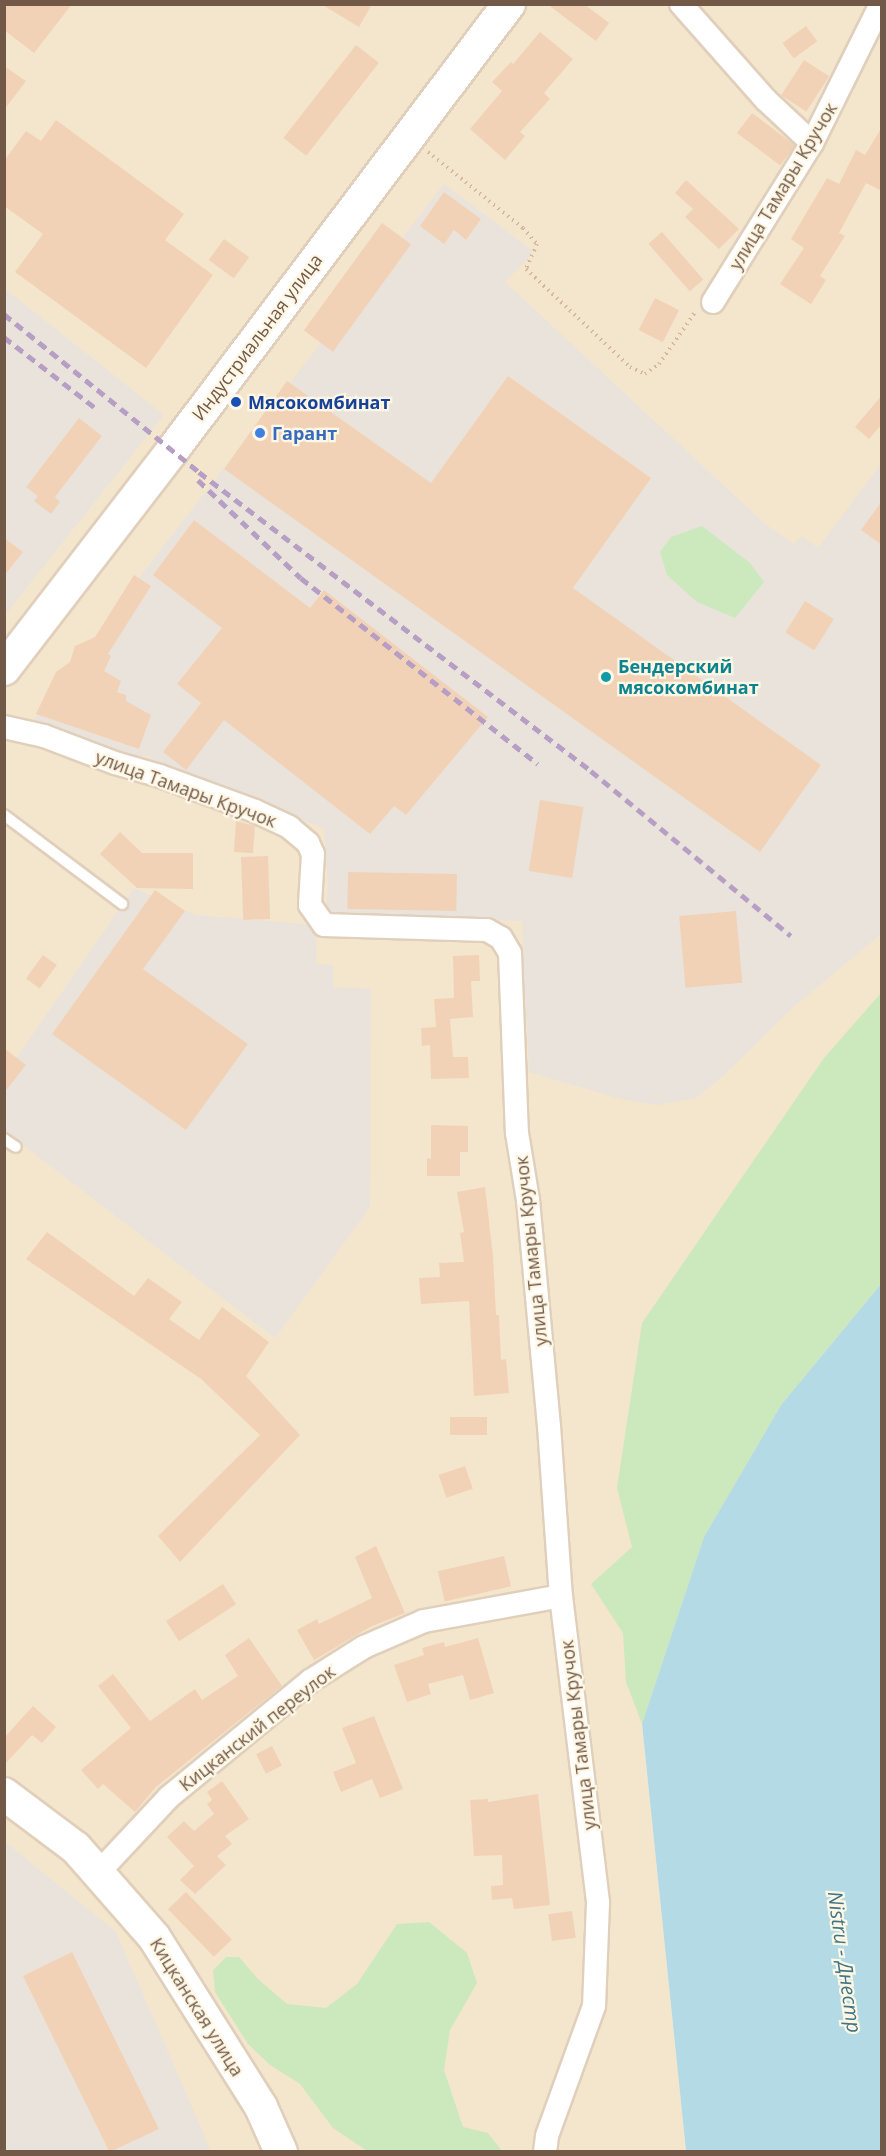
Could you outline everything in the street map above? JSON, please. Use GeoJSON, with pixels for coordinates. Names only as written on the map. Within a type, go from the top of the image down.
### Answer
{"type":"FeatureCollection","features":[{"type":"Feature","properties":{"kind":"main road","name":"Индустриальная улица"},"geometry":{"type":"LineString","coordinates":[[4,669],[172,451],[509,4]]}},
{"type":"Feature","properties":{"kind":"main road"},"geometry":{"type":"LineString","coordinates":[[4,1794],[76,1848],[98,1873]]}},
{"type":"Feature","properties":{"kind":"main road","name":"Кицканская улица"},"geometry":{"type":"LineString","coordinates":[[98,1873],[154,1937],[261,2108],[281,2151]]}},
{"type":"Feature","properties":{"kind":"street"},"geometry":{"type":"LineString","coordinates":[[681,4],[766,100],[812,143]]}},
{"type":"Feature","properties":{"kind":"street","name":"улица Тамары Кручок"},"geometry":{"type":"LineString","coordinates":[[713,302],[812,143],[881,4]]}},
{"type":"Feature","properties":{"kind":"street","name":"улица Тамары Кручок"},"geometry":{"type":"LineString","coordinates":[[4,727],[44,736],[116,764],[160,776],[255,811],[289,827],[308,843],[312,854],[310,905],[324,925],[487,930],[501,938],[506,944],[512,964],[517,1133],[528,1200],[549,1426],[561,1596],[598,1903],[594,2006],[548,2136],[545,2151]]}},
{"type":"Feature","properties":{"kind":"street","name":"Кицканский переулок"},"geometry":{"type":"LineString","coordinates":[[98,1873],[169,1797],[310,1681],[364,1647],[424,1621],[561,1596]]}},
{"type":"Feature","properties":{"kind":"lane"},"geometry":{"type":"LineString","coordinates":[[4,815],[122,904]]}},
{"type":"Feature","properties":{"kind":"lane"},"geometry":{"type":"LineString","coordinates":[[4,1139],[16,1147]]}},
{"type":"Feature","properties":{"kind":"path"},"geometry":{"type":"LineString","coordinates":[[409,137],[523,228],[537,244],[526,269],[630,367],[645,374],[658,364],[693,312],[713,302]]}},
{"type":"Feature","properties":{"kind":"shaded area"},"geometry":{"type":"Polygon","coordinates":[[[5,5],[881,5],[881,1284],[781,1405],[642,1724],[686,2151],[5,2152],[5,5]]]}},
{"type":"Feature","properties":{"kind":"shaded area"},"geometry":{"type":"Polygon","coordinates":[[[444,184],[534,252],[505,282],[764,523],[794,544],[802,536],[818,548],[881,464],[881,934],[791,1009],[722,1077],[696,1098],[657,1105],[621,1099],[529,1072],[522,921],[325,917],[328,886],[324,828],[177,777],[147,755],[122,761],[31,723],[148,566],[444,184]]]}},
{"type":"Feature","properties":{"kind":"shaded area"},"geometry":{"type":"Polygon","coordinates":[[[5,289],[164,415],[5,615],[5,289]]]}},
{"type":"Feature","properties":{"kind":"shaded area"},"geometry":{"type":"Polygon","coordinates":[[[134,888],[196,915],[317,925],[316,964],[333,965],[333,987],[371,989],[370,1207],[275,1338],[5,1131],[4,1076],[134,888]]]}},
{"type":"Feature","properties":{"kind":"shaded area"},"geometry":{"type":"Polygon","coordinates":[[[4,1841],[116,1932],[211,2151],[5,2151],[4,1841]]]}},
{"type":"Feature","properties":{"kind":"green space"},"geometry":{"type":"Polygon","coordinates":[[[702,526],[750,563],[764,582],[735,618],[697,602],[667,575],[660,552],[671,537],[702,526]]]}},
{"type":"Feature","properties":{"kind":"green space"},"geometry":{"type":"Polygon","coordinates":[[[881,993],[881,1284],[781,1405],[704,1537],[642,1724],[626,1682],[623,1633],[591,1584],[632,1547],[617,1488],[642,1323],[824,1058],[881,993]]]}},
{"type":"Feature","properties":{"kind":"green space"},"geometry":{"type":"Polygon","coordinates":[[[429,1922],[467,1953],[477,1983],[450,2030],[444,2070],[463,2127],[488,2133],[502,2151],[367,2151],[333,2128],[300,2084],[270,2065],[248,2044],[215,1992],[213,1970],[226,1957],[239,1957],[257,1978],[287,2004],[326,2008],[357,1984],[397,1924],[429,1922]]]}},
{"type":"Feature","properties":{"kind":"water","name":"Nistru - Днестр"},"geometry":{"type":"Polygon","coordinates":[[[881,1284],[881,2151],[686,2151],[642,1724],[704,1537],[781,1405],[881,1284]]]}},
{"type":"Feature","properties":{"kind":"building"},"geometry":{"type":"Polygon","coordinates":[[[4,4],[72,4],[34,53],[4,30],[4,4]]]}},
{"type":"Feature","properties":{"kind":"building"},"geometry":{"type":"Polygon","coordinates":[[[321,4],[372,4],[359,27],[321,4]]]}},
{"type":"Feature","properties":{"kind":"building"},"geometry":{"type":"Polygon","coordinates":[[[547,4],[584,4],[609,23],[596,41],[547,4]]]}},
{"type":"Feature","properties":{"kind":"building"},"geometry":{"type":"Polygon","coordinates":[[[806,26],[817,41],[794,58],[783,43],[806,26]]]}},
{"type":"Feature","properties":{"kind":"building"},"geometry":{"type":"Polygon","coordinates":[[[540,32],[573,59],[544,93],[550,99],[520,132],[525,136],[505,160],[470,129],[502,91],[492,82],[511,62],[513,64],[540,32]]]}},
{"type":"Feature","properties":{"kind":"building"},"geometry":{"type":"Polygon","coordinates":[[[356,45],[379,63],[306,156],[283,138],[356,45]]]}},
{"type":"Feature","properties":{"kind":"building"},"geometry":{"type":"Polygon","coordinates":[[[804,60],[829,76],[806,112],[781,95],[804,60]]]}},
{"type":"Feature","properties":{"kind":"building"},"geometry":{"type":"Polygon","coordinates":[[[4,66],[26,81],[4,110],[4,66]]]}},
{"type":"Feature","properties":{"kind":"building"},"geometry":{"type":"Polygon","coordinates":[[[752,113],[795,145],[780,165],[737,133],[752,113]]]}},
{"type":"Feature","properties":{"kind":"building"},"geometry":{"type":"Polygon","coordinates":[[[56,120],[184,214],[165,240],[213,275],[146,368],[15,272],[43,234],[4,206],[4,161],[26,131],[41,141],[56,120]]]}},
{"type":"Feature","properties":{"kind":"building"},"geometry":{"type":"Polygon","coordinates":[[[882,127],[882,191],[866,183],[839,233],[845,236],[820,276],[826,280],[811,304],[780,284],[804,248],[791,239],[827,178],[839,184],[856,150],[865,155],[882,127]]]}},
{"type":"Feature","properties":{"kind":"building"},"geometry":{"type":"Polygon","coordinates":[[[686,180],[739,229],[719,249],[685,217],[693,209],[675,193],[686,180]]]}},
{"type":"Feature","properties":{"kind":"building"},"geometry":{"type":"Polygon","coordinates":[[[444,192],[481,219],[466,240],[454,230],[444,244],[420,226],[444,192]]]}},
{"type":"Feature","properties":{"kind":"building"},"geometry":{"type":"Polygon","coordinates":[[[382,223],[411,244],[333,352],[304,331],[382,223]]]}},
{"type":"Feature","properties":{"kind":"building"},"geometry":{"type":"Polygon","coordinates":[[[662,232],[703,280],[690,291],[648,244],[662,232]]]}},
{"type":"Feature","properties":{"kind":"building"},"geometry":{"type":"Polygon","coordinates":[[[224,239],[249,257],[234,278],[209,260],[224,239]]]}},
{"type":"Feature","properties":{"kind":"building"},"geometry":{"type":"Polygon","coordinates":[[[655,298],[679,310],[663,342],[639,330],[655,298]]]}},
{"type":"Feature","properties":{"kind":"building","name":"Бендерский мясокомбинат"},"geometry":{"type":"Polygon","coordinates":[[[508,376],[651,478],[573,588],[821,765],[760,852],[224,469],[287,381],[431,483],[508,376]]]}},
{"type":"Feature","properties":{"kind":"building"},"geometry":{"type":"Polygon","coordinates":[[[882,395],[882,424],[869,439],[855,427],[882,395]]]}},
{"type":"Feature","properties":{"kind":"building"},"geometry":{"type":"Polygon","coordinates":[[[79,418],[102,436],[55,497],[60,502],[51,514],[34,501],[38,496],[26,487],[79,418]]]}},
{"type":"Feature","properties":{"kind":"building"},"geometry":{"type":"Polygon","coordinates":[[[882,501],[882,545],[861,530],[882,501]]]}},
{"type":"Feature","properties":{"kind":"building"},"geometry":{"type":"Polygon","coordinates":[[[194,520],[310,608],[324,590],[488,717],[406,815],[394,806],[370,834],[224,720],[186,770],[163,752],[201,703],[177,684],[222,628],[153,575],[194,520]]]}},
{"type":"Feature","properties":{"kind":"building"},"geometry":{"type":"Polygon","coordinates":[[[4,538],[23,552],[4,576],[4,538]]]}},
{"type":"Feature","properties":{"kind":"building"},"geometry":{"type":"Polygon","coordinates":[[[134,575],[151,586],[108,654],[111,656],[104,671],[121,681],[117,692],[126,695],[126,701],[151,715],[139,749],[36,714],[56,672],[70,662],[75,646],[95,637],[134,575]]]}},
{"type":"Feature","properties":{"kind":"building"},"geometry":{"type":"Polygon","coordinates":[[[805,601],[834,619],[814,650],[785,632],[805,601]]]}},
{"type":"Feature","properties":{"kind":"building"},"geometry":{"type":"Polygon","coordinates":[[[540,800],[583,807],[572,878],[529,871],[540,800]]]}},
{"type":"Feature","properties":{"kind":"building"},"geometry":{"type":"Polygon","coordinates":[[[236,821],[255,826],[253,853],[234,852],[236,821]]]}},
{"type":"Feature","properties":{"kind":"building"},"geometry":{"type":"Polygon","coordinates":[[[120,832],[142,853],[193,853],[193,889],[137,888],[100,854],[120,832]]]}},
{"type":"Feature","properties":{"kind":"building"},"geometry":{"type":"Polygon","coordinates":[[[268,856],[270,919],[243,920],[241,857],[268,856]]]}},
{"type":"Feature","properties":{"kind":"building"},"geometry":{"type":"Polygon","coordinates":[[[348,872],[457,874],[456,911],[347,909],[348,872]]]}},
{"type":"Feature","properties":{"kind":"building"},"geometry":{"type":"Polygon","coordinates":[[[155,890],[185,911],[143,969],[248,1044],[186,1130],[52,1034],[155,890]]]}},
{"type":"Feature","properties":{"kind":"building"},"geometry":{"type":"Polygon","coordinates":[[[736,911],[742,983],[685,988],[679,916],[736,911]]]}},
{"type":"Feature","properties":{"kind":"building"},"geometry":{"type":"Polygon","coordinates":[[[43,955],[57,965],[40,988],[26,978],[43,955]]]}},
{"type":"Feature","properties":{"kind":"building"},"geometry":{"type":"Polygon","coordinates":[[[479,955],[480,981],[471,981],[473,1017],[450,1019],[453,1057],[468,1057],[469,1078],[431,1079],[430,1045],[422,1046],[421,1028],[436,1027],[434,999],[454,998],[453,956],[479,955]]]}},
{"type":"Feature","properties":{"kind":"building"},"geometry":{"type":"Polygon","coordinates":[[[4,1048],[26,1065],[4,1093],[4,1048]]]}},
{"type":"Feature","properties":{"kind":"building"},"geometry":{"type":"Polygon","coordinates":[[[431,1125],[468,1126],[468,1152],[460,1152],[460,1176],[427,1176],[427,1158],[431,1159],[431,1125]]]}},
{"type":"Feature","properties":{"kind":"building"},"geometry":{"type":"Polygon","coordinates":[[[485,1187],[493,1256],[496,1315],[499,1315],[501,1360],[506,1359],[509,1393],[474,1396],[469,1301],[421,1304],[419,1278],[440,1277],[439,1263],[464,1262],[460,1233],[464,1232],[457,1192],[485,1187]]]}},
{"type":"Feature","properties":{"kind":"building"},"geometry":{"type":"Polygon","coordinates":[[[47,1232],[134,1296],[148,1278],[182,1302],[169,1319],[199,1340],[222,1307],[269,1342],[246,1376],[300,1435],[180,1562],[158,1536],[260,1435],[201,1379],[26,1259],[47,1232]]]}},
{"type":"Feature","properties":{"kind":"building"},"geometry":{"type":"Polygon","coordinates":[[[450,1417],[487,1417],[487,1435],[450,1435],[450,1417]]]}},
{"type":"Feature","properties":{"kind":"building"},"geometry":{"type":"Polygon","coordinates":[[[465,1466],[473,1489],[446,1498],[439,1475],[465,1466]]]}},
{"type":"Feature","properties":{"kind":"building"},"geometry":{"type":"Polygon","coordinates":[[[376,1546],[405,1613],[370,1627],[314,1660],[297,1630],[317,1619],[319,1624],[372,1598],[355,1557],[376,1546]]]}},
{"type":"Feature","properties":{"kind":"building"},"geometry":{"type":"Polygon","coordinates":[[[504,1556],[511,1586],[445,1602],[438,1571],[504,1556]]]}},
{"type":"Feature","properties":{"kind":"building"},"geometry":{"type":"Polygon","coordinates":[[[223,1584],[236,1604],[179,1641],[166,1621],[223,1584]]]}},
{"type":"Feature","properties":{"kind":"building"},"geometry":{"type":"Polygon","coordinates":[[[249,1638],[282,1686],[156,1787],[135,1812],[103,1784],[98,1789],[81,1770],[131,1728],[98,1686],[113,1674],[150,1721],[195,1689],[202,1700],[238,1676],[225,1655],[249,1638]]]}},
{"type":"Feature","properties":{"kind":"building"},"geometry":{"type":"Polygon","coordinates":[[[478,1638],[494,1693],[470,1700],[463,1675],[428,1684],[431,1694],[407,1702],[394,1665],[424,1655],[422,1648],[444,1642],[445,1647],[478,1638]]]}},
{"type":"Feature","properties":{"kind":"building"},"geometry":{"type":"Polygon","coordinates":[[[33,1706],[56,1727],[42,1743],[32,1735],[4,1765],[4,1738],[33,1706]]]}},
{"type":"Feature","properties":{"kind":"building"},"geometry":{"type":"Polygon","coordinates":[[[374,1716],[403,1789],[380,1798],[372,1779],[341,1792],[333,1772],[356,1763],[342,1728],[374,1716]]]}},
{"type":"Feature","properties":{"kind":"building"},"geometry":{"type":"Polygon","coordinates":[[[272,1746],[282,1766],[266,1774],[256,1754],[272,1746]]]}},
{"type":"Feature","properties":{"kind":"building"},"geometry":{"type":"Polygon","coordinates":[[[222,1781],[249,1819],[225,1836],[232,1844],[217,1856],[226,1865],[195,1894],[180,1880],[194,1866],[167,1837],[184,1821],[194,1831],[214,1814],[207,1804],[212,1800],[207,1792],[222,1781]]]}},
{"type":"Feature","properties":{"kind":"building"},"geometry":{"type":"Polygon","coordinates":[[[538,1794],[550,1905],[514,1909],[512,1898],[492,1900],[491,1886],[503,1885],[502,1855],[474,1856],[470,1800],[488,1799],[488,1802],[538,1794]]]}},
{"type":"Feature","properties":{"kind":"building"},"geometry":{"type":"Polygon","coordinates":[[[186,1892],[232,1939],[214,1957],[168,1909],[186,1892]]]}},
{"type":"Feature","properties":{"kind":"building"},"geometry":{"type":"Polygon","coordinates":[[[572,1911],[576,1938],[552,1941],[548,1914],[572,1911]]]}},
{"type":"Feature","properties":{"kind":"building"},"geometry":{"type":"Polygon","coordinates":[[[72,1952],[159,2129],[112,2151],[109,2151],[23,1976],[72,1952]]]}},
{"type":"Feature","properties":{"kind":"railway"},"geometry":{"type":"LineString","coordinates":[[4,314],[199,472],[591,771],[791,936]]}},
{"type":"Feature","properties":{"kind":"railway"},"geometry":{"type":"LineString","coordinates":[[4,337],[98,410]]}},
{"type":"Feature","properties":{"kind":"railway"},"geometry":{"type":"LineString","coordinates":[[198,480],[301,578],[538,764]]}},
{"type":"Feature","properties":{"kind":"place","name":"Мясокомбинат"},"geometry":{"type":"Point","coordinates":[236,402]}},
{"type":"Feature","properties":{"kind":"place","name":"Гарант"},"geometry":{"type":"Point","coordinates":[260,433]}},
{"type":"Feature","properties":{"kind":"place","name":"Бендерский мясокомбинат"},"geometry":{"type":"Point","coordinates":[606,677]}}]}
